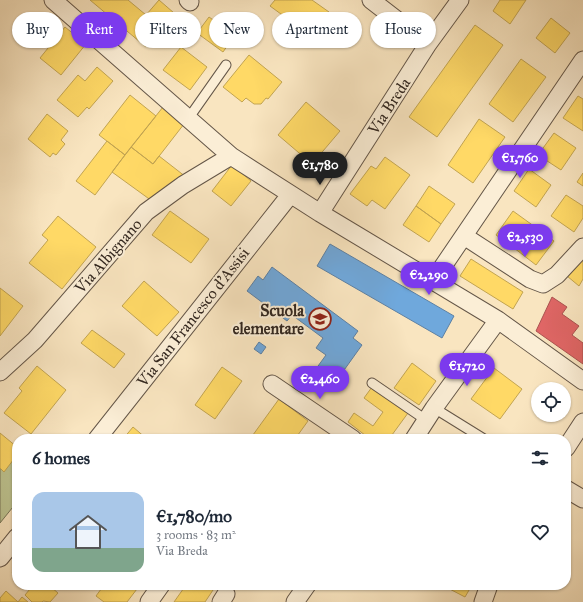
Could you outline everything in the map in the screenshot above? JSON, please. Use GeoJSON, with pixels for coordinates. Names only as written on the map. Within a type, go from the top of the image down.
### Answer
{"type":"FeatureCollection","features":[{"type":"Feature","properties":{"kind":"street"},"geometry":{"type":"LineString","coordinates":[[53,0],[231,156],[290,195],[498,320],[583,381]]}},
{"type":"Feature","properties":{"kind":"street"},"geometry":{"type":"LineString","coordinates":[[371,0],[387,12]]}},
{"type":"Feature","properties":{"kind":"street","name":"Via Breda"},"geometry":{"type":"LineString","coordinates":[[436,33],[460,0]]}},
{"type":"Feature","properties":{"kind":"street","name":"Via Breda"},"geometry":{"type":"LineString","coordinates":[[320,213],[425,48]]}},
{"type":"Feature","properties":{"kind":"street"},"geometry":{"type":"LineString","coordinates":[[433,281],[583,60]]}},
{"type":"Feature","properties":{"kind":"street","name":"Via Albignano"},"geometry":{"type":"LineString","coordinates":[[0,372],[35,340],[146,212],[231,156]]}},
{"type":"Feature","properties":{"kind":"street","name":"Via San Francesco d'Assisi"},"geometry":{"type":"LineString","coordinates":[[101,434],[290,195]]}},
{"type":"Feature","properties":{"kind":"street"},"geometry":{"type":"LineString","coordinates":[[464,236],[530,279],[543,284],[557,275],[583,247]]}},
{"type":"Feature","properties":{"kind":"street"},"geometry":{"type":"LineString","coordinates":[[417,434],[498,320]]}},
{"type":"Feature","properties":{"kind":"street"},"geometry":{"type":"LineString","coordinates":[[272,384],[346,434]]}},
{"type":"Feature","properties":{"kind":"street"},"geometry":{"type":"LineString","coordinates":[[571,440],[583,422]]}},
{"type":"Feature","properties":{"kind":"street"},"geometry":{"type":"LineString","coordinates":[[571,492],[583,499]]}},
{"type":"Feature","properties":{"kind":"street"},"geometry":{"type":"LineString","coordinates":[[0,558],[12,543]]}},
{"type":"Feature","properties":{"kind":"street"},"geometry":{"type":"LineString","coordinates":[[149,602],[157,590]]}},
{"type":"Feature","properties":{"kind":"street"},"geometry":{"type":"LineString","coordinates":[[295,602],[303,590]]}},
{"type":"Feature","properties":{"kind":"street"},"geometry":{"type":"LineString","coordinates":[[483,602],[487,590]]}},
{"type":"Feature","properties":{"kind":"lane"},"geometry":{"type":"LineString","coordinates":[[188,119],[226,65]]}},
{"type":"Feature","properties":{"kind":"lane"},"geometry":{"type":"LineString","coordinates":[[372,383],[430,414],[473,434]]}},
{"type":"Feature","properties":{"kind":"green space"},"geometry":{"type":"Polygon","coordinates":[[[0,441],[12,450],[12,508],[0,523],[0,441]]]}},
{"type":"Feature","properties":{"kind":"building: Homes"},"geometry":{"type":"Polygon","coordinates":[[[90,0],[128,0],[142,12],[135,12],[135,38],[127,31],[127,12],[104,12],[90,0]]]}},
{"type":"Feature","properties":{"kind":"building: Homes"},"geometry":{"type":"Polygon","coordinates":[[[159,0],[173,12],[149,12],[159,0]]]}},
{"type":"Feature","properties":{"kind":"building: Homes"},"geometry":{"type":"Polygon","coordinates":[[[275,0],[312,0],[329,12],[278,12],[270,6],[275,0]]]}},
{"type":"Feature","properties":{"kind":"building: Homes"},"geometry":{"type":"Polygon","coordinates":[[[500,0],[526,0],[510,24],[493,11],[500,0]]]}},
{"type":"Feature","properties":{"kind":"building: Homes"},"geometry":{"type":"Polygon","coordinates":[[[209,17],[209,42],[201,36],[201,28],[209,17]]]}},
{"type":"Feature","properties":{"kind":"building: Homes"},"geometry":{"type":"Polygon","coordinates":[[[551,18],[570,33],[555,53],[536,38],[551,18]]]}},
{"type":"Feature","properties":{"kind":"building: Homes"},"geometry":{"type":"Polygon","coordinates":[[[475,25],[503,45],[437,137],[409,117],[475,25]]]}},
{"type":"Feature","properties":{"kind":"building: Homes"},"geometry":{"type":"Polygon","coordinates":[[[65,27],[71,32],[71,48],[83,48],[61,75],[40,58],[48,48],[63,48],[63,29],[65,27]]]}},
{"type":"Feature","properties":{"kind":"building: Homes"},"geometry":{"type":"Polygon","coordinates":[[[180,48],[182,48],[207,67],[190,90],[163,70],[180,48]]]}},
{"type":"Feature","properties":{"kind":"building: Homes"},"geometry":{"type":"Polygon","coordinates":[[[218,48],[226,48],[223,52],[218,48]]]}},
{"type":"Feature","properties":{"kind":"building: Homes"},"geometry":{"type":"Polygon","coordinates":[[[249,55],[282,82],[268,99],[266,98],[261,104],[254,104],[246,98],[242,102],[223,87],[249,55]]]}},
{"type":"Feature","properties":{"kind":"building: Homes"},"geometry":{"type":"Polygon","coordinates":[[[521,59],[546,77],[513,122],[489,104],[521,59]]]}},
{"type":"Feature","properties":{"kind":"building: Homes"},"geometry":{"type":"Polygon","coordinates":[[[97,67],[113,81],[89,109],[87,107],[78,117],[57,100],[78,75],[85,81],[97,67]]]}},
{"type":"Feature","properties":{"kind":"building: Homes"},"geometry":{"type":"Polygon","coordinates":[[[130,95],[156,116],[125,155],[99,135],[130,95]]]}},
{"type":"Feature","properties":{"kind":"building: Homes"},"geometry":{"type":"Polygon","coordinates":[[[578,96],[583,99],[583,131],[563,118],[578,96]]]}},
{"type":"Feature","properties":{"kind":"building: Homes"},"geometry":{"type":"Polygon","coordinates":[[[306,102],[340,131],[312,164],[278,135],[306,102]]]}},
{"type":"Feature","properties":{"kind":"building: Homes"},"geometry":{"type":"Polygon","coordinates":[[[163,107],[184,124],[153,164],[131,147],[163,107]]]}},
{"type":"Feature","properties":{"kind":"building: Homes"},"geometry":{"type":"Polygon","coordinates":[[[47,114],[68,131],[61,140],[65,144],[56,155],[53,153],[50,157],[28,139],[47,114]]]}},
{"type":"Feature","properties":{"kind":"building: Homes"},"geometry":{"type":"Polygon","coordinates":[[[479,119],[505,137],[473,183],[448,165],[479,119]]]}},
{"type":"Feature","properties":{"kind":"building: Homes"},"geometry":{"type":"Polygon","coordinates":[[[554,133],[576,148],[561,170],[538,155],[554,133]]]}},
{"type":"Feature","properties":{"kind":"building: Homes"},"geometry":{"type":"Polygon","coordinates":[[[107,141],[125,155],[95,195],[76,181],[107,141]]]}},
{"type":"Feature","properties":{"kind":"building: Homes"},"geometry":{"type":"Polygon","coordinates":[[[131,147],[153,164],[159,156],[186,177],[152,201],[112,172],[131,147]]]}},
{"type":"Feature","properties":{"kind":"building: Homes"},"geometry":{"type":"Polygon","coordinates":[[[385,157],[410,175],[385,209],[372,200],[367,206],[350,194],[371,166],[376,169],[385,157]]]}},
{"type":"Feature","properties":{"kind":"building: Homes"},"geometry":{"type":"Polygon","coordinates":[[[232,165],[251,181],[231,206],[212,191],[232,165]]]}},
{"type":"Feature","properties":{"kind":"building: Homes"},"geometry":{"type":"Polygon","coordinates":[[[529,169],[551,185],[536,207],[514,191],[529,169]]]}},
{"type":"Feature","properties":{"kind":"building: Homes"},"geometry":{"type":"Polygon","coordinates":[[[583,173],[583,186],[577,182],[583,173]]]}},
{"type":"Feature","properties":{"kind":"building: Homes"},"geometry":{"type":"Polygon","coordinates":[[[429,186],[455,204],[441,224],[416,206],[429,186]]]}},
{"type":"Feature","properties":{"kind":"building: Homes"},"geometry":{"type":"Polygon","coordinates":[[[566,195],[583,206],[583,218],[574,232],[551,216],[566,195]]]}},
{"type":"Feature","properties":{"kind":"building: Homes"},"geometry":{"type":"Polygon","coordinates":[[[416,206],[441,224],[429,242],[403,225],[416,206]]]}},
{"type":"Feature","properties":{"kind":"building: Homes"},"geometry":{"type":"Polygon","coordinates":[[[170,211],[209,239],[191,263],[152,235],[170,211]]]}},
{"type":"Feature","properties":{"kind":"building: Homes"},"geometry":{"type":"Polygon","coordinates":[[[513,211],[531,224],[514,248],[496,235],[513,211]]]}},
{"type":"Feature","properties":{"kind":"building: Homes"},"geometry":{"type":"Polygon","coordinates":[[[58,216],[96,247],[62,289],[29,263],[48,240],[42,235],[58,216]]]}},
{"type":"Feature","properties":{"kind":"building: Homes"},"geometry":{"type":"Polygon","coordinates":[[[531,224],[554,241],[536,265],[514,248],[531,224]]]}},
{"type":"Feature","properties":{"kind":"building: Homes"},"geometry":{"type":"Polygon","coordinates":[[[583,257],[583,279],[579,286],[567,276],[583,257]]]}},
{"type":"Feature","properties":{"kind":"building: Homes"},"geometry":{"type":"Polygon","coordinates":[[[471,259],[523,292],[513,309],[460,276],[471,259]]]}},
{"type":"Feature","properties":{"kind":"building: Homes"},"geometry":{"type":"Polygon","coordinates":[[[144,281],[179,312],[157,336],[122,306],[144,281]]]}},
{"type":"Feature","properties":{"kind":"building: Homes"},"geometry":{"type":"Polygon","coordinates":[[[0,288],[23,306],[0,336],[0,288]]]}},
{"type":"Feature","properties":{"kind":"building: Homes"},"geometry":{"type":"Polygon","coordinates":[[[92,330],[125,354],[114,368],[81,343],[92,330]]]}},
{"type":"Feature","properties":{"kind":"building: Homes"},"geometry":{"type":"Polygon","coordinates":[[[412,363],[436,381],[419,405],[394,388],[412,363]]]}},
{"type":"Feature","properties":{"kind":"building: Homes"},"geometry":{"type":"Polygon","coordinates":[[[37,366],[66,390],[31,434],[4,413],[22,391],[19,388],[37,366]]]}},
{"type":"Feature","properties":{"kind":"building: Homes"},"geometry":{"type":"Polygon","coordinates":[[[222,367],[242,381],[215,419],[195,405],[222,367]]]}},
{"type":"Feature","properties":{"kind":"building: Homes"},"geometry":{"type":"Polygon","coordinates":[[[494,368],[522,389],[500,419],[471,399],[494,368]]]}},
{"type":"Feature","properties":{"kind":"building: Homes"},"geometry":{"type":"Polygon","coordinates":[[[372,387],[408,413],[393,434],[364,434],[348,422],[354,413],[373,426],[383,412],[364,398],[372,387]]]}},
{"type":"Feature","properties":{"kind":"building: Homes"},"geometry":{"type":"Polygon","coordinates":[[[279,399],[308,421],[299,434],[254,434],[279,399]]]}},
{"type":"Feature","properties":{"kind":"building: Homes"},"geometry":{"type":"Polygon","coordinates":[[[133,427],[141,434],[127,434],[133,427]]]}},
{"type":"Feature","properties":{"kind":"building: Homes"},"geometry":{"type":"Polygon","coordinates":[[[0,433],[12,443],[12,462],[4,472],[0,468],[0,433]]]}},
{"type":"Feature","properties":{"kind":"building: Homes"},"geometry":{"type":"Polygon","coordinates":[[[29,590],[54,590],[58,593],[50,602],[32,602],[25,595],[29,590]]]}},
{"type":"Feature","properties":{"kind":"building: Homes"},"geometry":{"type":"Polygon","coordinates":[[[100,590],[136,590],[127,602],[104,602],[96,596],[100,590]]]}},
{"type":"Feature","properties":{"kind":"building: Homes"},"geometry":{"type":"Polygon","coordinates":[[[182,590],[213,590],[205,602],[174,602],[182,590]]]}},
{"type":"Feature","properties":{"kind":"building: Homes"},"geometry":{"type":"Polygon","coordinates":[[[452,590],[469,590],[465,597],[452,590]]]}},
{"type":"Feature","properties":{"kind":"building: Homes"},"geometry":{"type":"Polygon","coordinates":[[[6,591],[18,602],[0,602],[0,598],[6,591]]]}},
{"type":"Feature","properties":{"kind":"building: Homes"},"geometry":{"type":"Polygon","coordinates":[[[22,597],[28,602],[18,602],[22,597]]]}},
{"type":"Feature","properties":{"kind":"building: Shops"},"geometry":{"type":"Polygon","coordinates":[[[552,297],[567,307],[562,314],[579,326],[572,335],[583,343],[583,364],[536,331],[552,297]]]}},
{"type":"Feature","properties":{"kind":"building: Schools"},"geometry":{"type":"Polygon","coordinates":[[[330,244],[454,316],[442,338],[317,266],[330,244]]]}},
{"type":"Feature","properties":{"kind":"building: Schools"},"geometry":{"type":"Polygon","coordinates":[[[272,267],[358,331],[353,338],[362,345],[342,373],[340,371],[329,385],[313,373],[326,355],[316,348],[323,338],[292,315],[287,321],[247,291],[258,276],[263,280],[272,267]]]}},
{"type":"Feature","properties":{"kind":"building: Schools"},"geometry":{"type":"Polygon","coordinates":[[[259,342],[266,347],[261,354],[254,349],[259,342]]]}},
{"type":"Feature","properties":{"kind":"place","name":"Scuola elementare"},"geometry":{"type":"Point","coordinates":[320,319]}}]}
